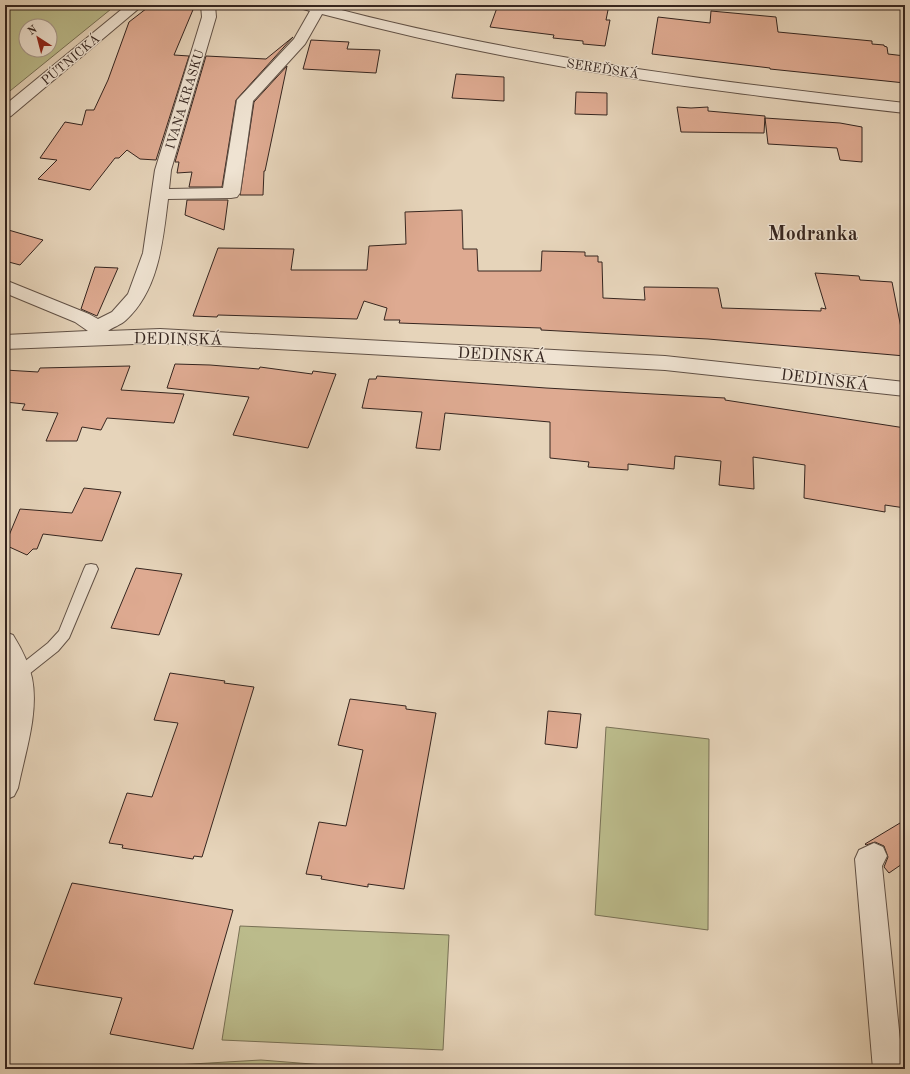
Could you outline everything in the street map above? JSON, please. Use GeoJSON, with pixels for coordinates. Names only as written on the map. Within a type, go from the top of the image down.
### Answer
{"type":"FeatureCollection","features":[{"type":"Feature","properties":{"kind":"street","name":"PÚTNICKÁ"},"geometry":{"type":"LineString","coordinates":[[5,113],[136,5]]}},
{"type":"Feature","properties":{"kind":"street","name":"IVANA KRASKU"},"geometry":{"type":"LineString","coordinates":[[98,333],[118,316],[136,296],[152,253],[163,170],[209,17],[208,5]]}},
{"type":"Feature","properties":{"kind":"street"},"geometry":{"type":"LineString","coordinates":[[161,194],[231,193],[245,100],[300,41],[311,7]]}},
{"type":"Feature","properties":{"kind":"street","name":"SEREĎSKÁ"},"geometry":{"type":"LineString","coordinates":[[311,7],[485,48],[588,66],[754,91],[905,108]]}},
{"type":"Feature","properties":{"kind":"street"},"geometry":{"type":"LineString","coordinates":[[5,286],[82,318],[98,333]]}},
{"type":"Feature","properties":{"kind":"street","name":"DEDINSKÁ"},"geometry":{"type":"LineString","coordinates":[[5,342],[98,333],[201,338],[664,363],[905,389]]}},
{"type":"Feature","properties":{"kind":"street"},"geometry":{"type":"LineString","coordinates":[[5,642],[13,657],[21,689],[18,723],[5,788]]}},
{"type":"Feature","properties":{"kind":"street"},"geometry":{"type":"LineString","coordinates":[[874,856],[868,859],[888,1069]]}},
{"type":"Feature","properties":{"kind":"lane"},"geometry":{"type":"LineString","coordinates":[[18,674],[53,646],[64,634],[91,569]]}},
{"type":"Feature","properties":{"kind":"green space"},"geometry":{"type":"Polygon","coordinates":[[[5,5],[116,5],[58,52],[58,18],[18,18],[18,58],[51,58],[5,95],[5,5]]]}},
{"type":"Feature","properties":{"kind":"green space"},"geometry":{"type":"Polygon","coordinates":[[[606,727],[709,739],[708,930],[595,915],[606,727]]]}},
{"type":"Feature","properties":{"kind":"green space"},"geometry":{"type":"Polygon","coordinates":[[[240,926],[449,935],[443,1050],[222,1040],[240,926]]]}},
{"type":"Feature","properties":{"kind":"green space"},"geometry":{"type":"Polygon","coordinates":[[[261,1060],[375,1069],[106,1069],[261,1060]]]}},
{"type":"Feature","properties":{"kind":"building"},"geometry":{"type":"Polygon","coordinates":[[[151,5],[195,5],[174,55],[189,56],[156,160],[140,159],[127,150],[119,158],[115,158],[90,190],[38,179],[57,160],[40,158],[65,122],[82,125],[86,110],[94,110],[108,80],[129,22],[151,5]]]}},
{"type":"Feature","properties":{"kind":"building"},"geometry":{"type":"Polygon","coordinates":[[[498,5],[609,5],[606,20],[610,20],[605,46],[583,44],[583,41],[553,38],[554,35],[490,27],[498,5]]]}},
{"type":"Feature","properties":{"kind":"building"},"geometry":{"type":"Polygon","coordinates":[[[711,11],[776,17],[778,32],[872,41],[872,44],[884,45],[887,47],[888,54],[905,56],[905,83],[770,69],[652,54],[658,17],[710,23],[711,11]]]}},
{"type":"Feature","properties":{"kind":"building"},"geometry":{"type":"Polygon","coordinates":[[[293,37],[236,100],[222,187],[189,187],[192,172],[177,173],[179,162],[175,162],[206,56],[266,59],[293,37]]]}},
{"type":"Feature","properties":{"kind":"building"},"geometry":{"type":"Polygon","coordinates":[[[311,40],[349,42],[347,49],[380,50],[376,73],[303,69],[311,40]]]}},
{"type":"Feature","properties":{"kind":"building"},"geometry":{"type":"Polygon","coordinates":[[[287,66],[264,171],[263,195],[240,195],[254,102],[287,66]]]}},
{"type":"Feature","properties":{"kind":"building"},"geometry":{"type":"Polygon","coordinates":[[[456,74],[504,77],[504,101],[452,98],[456,74]]]}},
{"type":"Feature","properties":{"kind":"building"},"geometry":{"type":"Polygon","coordinates":[[[576,92],[607,93],[607,115],[575,114],[576,92]]]}},
{"type":"Feature","properties":{"kind":"building"},"geometry":{"type":"Polygon","coordinates":[[[677,107],[708,107],[708,111],[765,116],[764,133],[681,132],[677,107]]]}},
{"type":"Feature","properties":{"kind":"building"},"geometry":{"type":"Polygon","coordinates":[[[765,118],[840,123],[862,127],[862,162],[840,160],[837,148],[768,144],[765,118]]]}},
{"type":"Feature","properties":{"kind":"building"},"geometry":{"type":"Polygon","coordinates":[[[187,200],[228,200],[224,230],[185,215],[187,200]]]}},
{"type":"Feature","properties":{"kind":"building"},"geometry":{"type":"Polygon","coordinates":[[[462,210],[463,249],[477,249],[478,271],[541,271],[542,251],[585,252],[585,256],[598,256],[598,262],[602,262],[603,298],[645,300],[644,287],[718,288],[722,308],[821,311],[821,308],[826,309],[815,273],[859,276],[860,280],[892,282],[905,348],[905,356],[708,339],[541,330],[541,328],[399,323],[400,320],[384,320],[387,308],[364,301],[357,319],[218,315],[217,317],[193,316],[218,248],[294,249],[291,270],[367,270],[369,246],[406,244],[405,212],[462,210]]]}},
{"type":"Feature","properties":{"kind":"building"},"geometry":{"type":"Polygon","coordinates":[[[5,229],[43,240],[20,265],[5,261],[5,229]]]}},
{"type":"Feature","properties":{"kind":"building"},"geometry":{"type":"Polygon","coordinates":[[[95,267],[118,268],[97,316],[81,309],[95,267]]]}},
{"type":"Feature","properties":{"kind":"building"},"geometry":{"type":"Polygon","coordinates":[[[175,364],[259,369],[260,367],[312,374],[313,371],[336,374],[308,448],[233,435],[249,397],[167,388],[175,364]]]}},
{"type":"Feature","properties":{"kind":"building"},"geometry":{"type":"Polygon","coordinates":[[[130,366],[121,390],[184,394],[174,423],[107,418],[101,430],[82,427],[77,441],[46,441],[58,413],[22,410],[25,404],[5,402],[5,370],[38,372],[40,368],[130,366]]]}},
{"type":"Feature","properties":{"kind":"building"},"geometry":{"type":"Polygon","coordinates":[[[377,376],[546,388],[725,398],[725,400],[905,428],[905,508],[885,505],[885,512],[804,498],[805,465],[753,457],[754,489],[719,485],[721,461],[675,456],[674,469],[628,464],[628,470],[588,467],[589,462],[550,458],[550,422],[445,413],[440,450],[416,448],[422,412],[362,408],[369,379],[376,379],[377,376]]]}},
{"type":"Feature","properties":{"kind":"building"},"geometry":{"type":"Polygon","coordinates":[[[84,488],[121,492],[102,541],[43,534],[37,549],[33,549],[27,555],[5,545],[20,509],[72,513],[84,488]]]}},
{"type":"Feature","properties":{"kind":"building"},"geometry":{"type":"Polygon","coordinates":[[[136,568],[182,574],[159,635],[111,628],[136,568]]]}},
{"type":"Feature","properties":{"kind":"building"},"geometry":{"type":"Polygon","coordinates":[[[170,673],[254,687],[202,857],[194,856],[193,859],[122,848],[123,845],[109,843],[127,793],[152,797],[178,723],[154,720],[170,673]]]}},
{"type":"Feature","properties":{"kind":"building"},"geometry":{"type":"Polygon","coordinates":[[[350,699],[406,706],[406,709],[436,713],[404,889],[368,884],[368,887],[321,879],[322,876],[306,874],[319,822],[346,826],[363,750],[338,745],[350,699]]]}},
{"type":"Feature","properties":{"kind":"building"},"geometry":{"type":"Polygon","coordinates":[[[548,711],[581,714],[577,748],[545,744],[548,711]]]}},
{"type":"Feature","properties":{"kind":"building"},"geometry":{"type":"Polygon","coordinates":[[[905,820],[905,862],[889,873],[884,867],[888,857],[884,846],[875,842],[865,844],[905,820]]]}},
{"type":"Feature","properties":{"kind":"building"},"geometry":{"type":"Polygon","coordinates":[[[72,883],[233,910],[193,1049],[110,1034],[122,998],[34,984],[72,883]]]}},
{"type":"Feature","properties":{"kind":"district","name":"Modranka"},"geometry":{"type":"Point","coordinates":[813,233]}}]}
